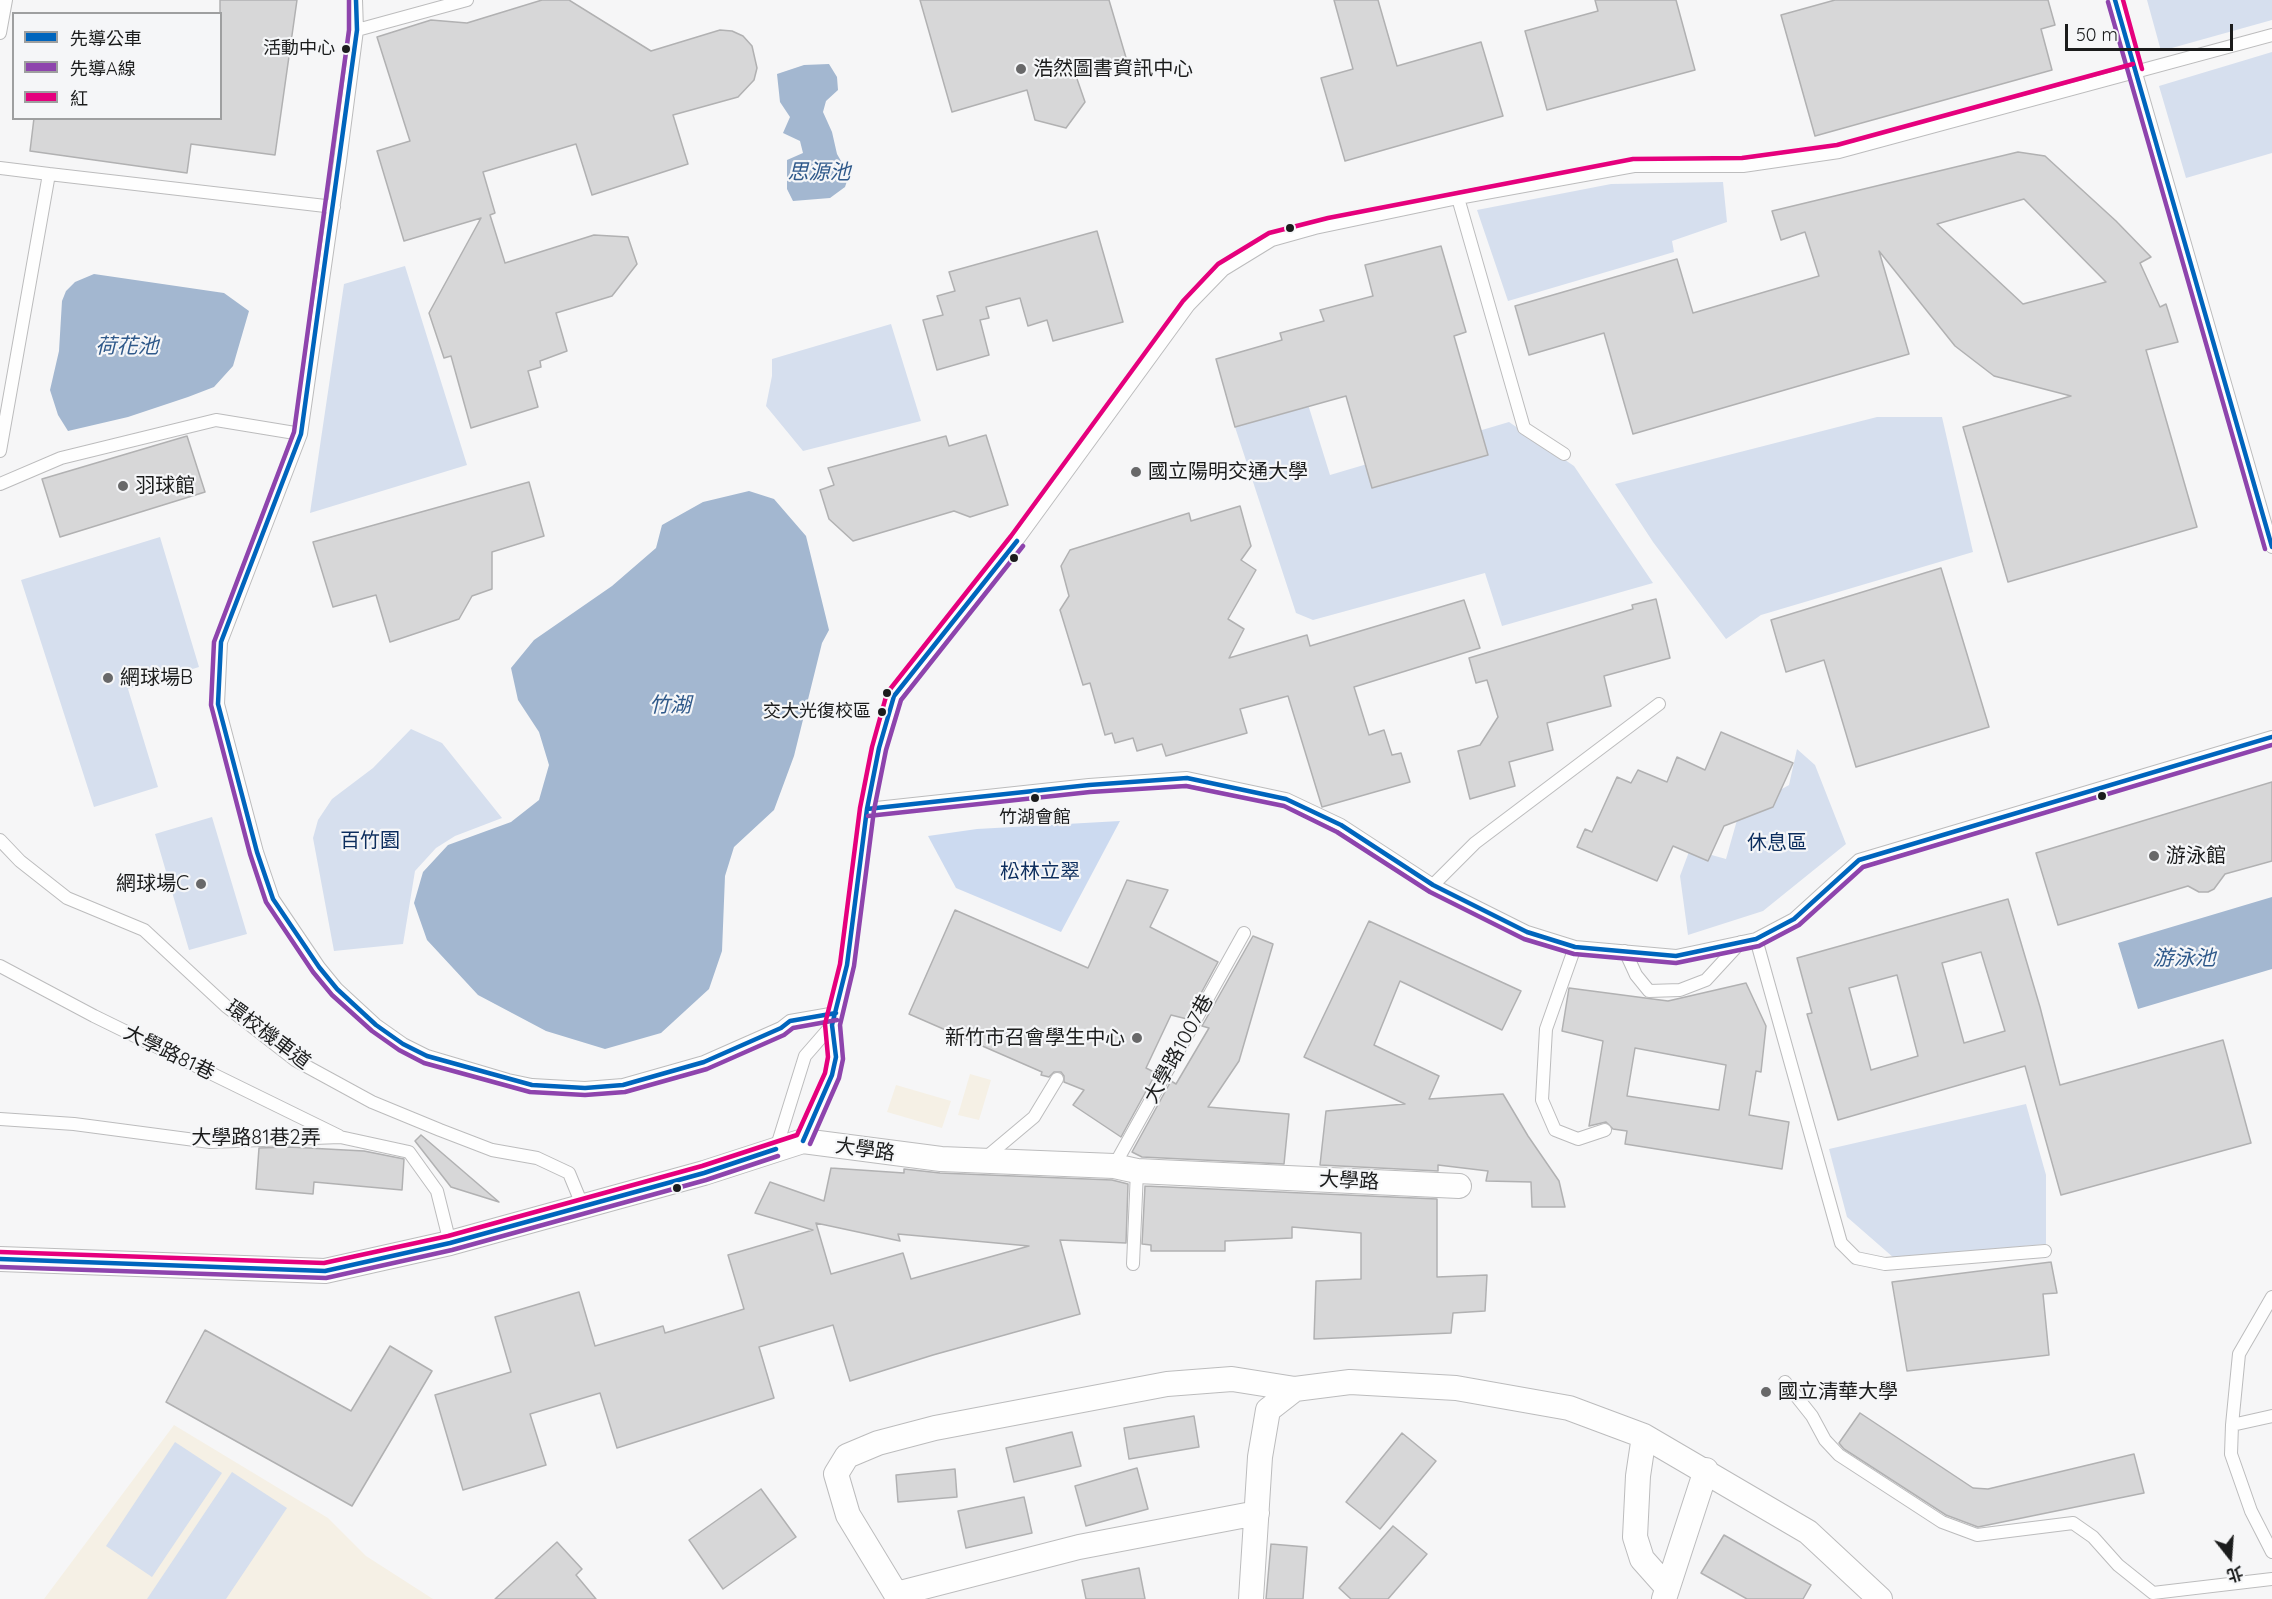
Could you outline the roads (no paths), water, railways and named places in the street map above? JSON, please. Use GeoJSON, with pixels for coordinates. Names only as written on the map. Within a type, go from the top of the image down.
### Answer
{"type":"FeatureCollection","features":[{"type":"Feature","properties":{"kind":"street","name":"大學路"},"geometry":{"type":"LineString","coordinates":[[0,1259],[325,1271],[450,1244],[704,1173],[803,1141],[897,1154],[982,1161],[1459,1186]]}},
{"type":"Feature","properties":{"kind":"street"},"geometry":{"type":"LineString","coordinates":[[1257,1513],[1079,1547],[898,1596],[848,1515],[836,1474],[847,1456],[878,1443],[935,1428],[1167,1384],[1232,1379],[1296,1389],[1350,1382],[1456,1388],[1569,1408],[1644,1436],[1706,1470],[1808,1532],[1880,1599]]}},
{"type":"Feature","properties":{"kind":"street"},"geometry":{"type":"LineString","coordinates":[[1251,1599],[1260,1457],[1268,1410],[1296,1389]]}},
{"type":"Feature","properties":{"kind":"street"},"geometry":{"type":"LineString","coordinates":[[1644,1436],[1638,1476],[1635,1537],[1642,1559],[1665,1592]]}},
{"type":"Feature","properties":{"kind":"street"},"geometry":{"type":"LineString","coordinates":[[1665,1592],[1706,1470]]}},
{"type":"Feature","properties":{"kind":"lane"},"geometry":{"type":"LineString","coordinates":[[0,33],[6,0]]}},
{"type":"Feature","properties":{"kind":"lane"},"geometry":{"type":"LineString","coordinates":[[356,0],[357,30],[301,434],[221,642],[218,704],[257,852],[273,899],[337,989],[376,1024],[403,1044],[427,1056],[508,1080],[532,1085],[585,1089],[622,1085],[704,1062],[781,1028],[790,1021],[834,1019]]}},
{"type":"Feature","properties":{"kind":"lane"},"geometry":{"type":"LineString","coordinates":[[357,30],[467,0]]}},
{"type":"Feature","properties":{"kind":"lane"},"geometry":{"type":"LineString","coordinates":[[2115,0],[2272,547]]}},
{"type":"Feature","properties":{"kind":"lane"},"geometry":{"type":"LineString","coordinates":[[803,1141],[832,1074],[836,1056],[834,1019],[847,965],[867,809],[879,748],[894,696],[1017,541],[1189,305],[1223,270],[1272,240],[1315,228],[1458,198],[1634,166],[1743,166],[1839,152],[2272,35]]}},
{"type":"Feature","properties":{"kind":"lane"},"geometry":{"type":"LineString","coordinates":[[0,168],[334,207]]}},
{"type":"Feature","properties":{"kind":"lane"},"geometry":{"type":"LineString","coordinates":[[0,451],[49,174]]}},
{"type":"Feature","properties":{"kind":"lane"},"geometry":{"type":"LineString","coordinates":[[1458,198],[1524,428],[1564,454]]}},
{"type":"Feature","properties":{"kind":"lane"},"geometry":{"type":"LineString","coordinates":[[0,484],[61,458],[216,420],[301,434]]}},
{"type":"Feature","properties":{"kind":"lane"},"geometry":{"type":"LineString","coordinates":[[1433,885],[1475,843],[1659,704]]}},
{"type":"Feature","properties":{"kind":"lane"},"geometry":{"type":"LineString","coordinates":[[867,809],[1089,785],[1187,778],[1286,799],[1341,825],[1433,885],[1527,932],[1575,947],[1676,956],[1756,939],[1794,919],[1859,861],[2272,737]]}},
{"type":"Feature","properties":{"kind":"lane","name":"環校機車道"},"geometry":{"type":"LineString","coordinates":[[0,840],[20,861],[67,898],[144,930],[227,1007],[295,1060],[372,1102],[492,1150],[537,1158],[568,1173],[583,1207]]}},
{"type":"Feature","properties":{"kind":"lane","name":"大學路1007巷"},"geometry":{"type":"LineString","coordinates":[[1126,1168],[1244,933]]}},
{"type":"Feature","properties":{"kind":"lane"},"geometry":{"type":"LineString","coordinates":[[1756,939],[1841,1243],[1856,1258],[1885,1264],[2045,1251]]}},
{"type":"Feature","properties":{"kind":"lane"},"geometry":{"type":"LineString","coordinates":[[1625,951],[1636,975],[1649,991],[1680,990],[1706,980],[1741,942]]}},
{"type":"Feature","properties":{"kind":"lane"},"geometry":{"type":"LineString","coordinates":[[1575,947],[1546,1029],[1542,1100],[1555,1130],[1578,1139],[1605,1130]]}},
{"type":"Feature","properties":{"kind":"lane","name":"大學路81巷"},"geometry":{"type":"LineString","coordinates":[[0,966],[94,1016],[340,1137]]}},
{"type":"Feature","properties":{"kind":"lane"},"geometry":{"type":"LineString","coordinates":[[776,1149],[805,1056],[834,1019]]}},
{"type":"Feature","properties":{"kind":"lane"},"geometry":{"type":"LineString","coordinates":[[982,1161],[1034,1117],[1057,1079]]}},
{"type":"Feature","properties":{"kind":"lane","name":"大學路81巷2弄"},"geometry":{"type":"LineString","coordinates":[[0,1119],[74,1124],[210,1142],[340,1137],[409,1152],[437,1191],[450,1244]]}},
{"type":"Feature","properties":{"kind":"lane"},"geometry":{"type":"LineString","coordinates":[[1126,1168],[1132,1264]]}},
{"type":"Feature","properties":{"kind":"lane"},"geometry":{"type":"LineString","coordinates":[[2272,1297],[2239,1354],[2231,1454],[2251,1511],[2272,1552]]}},
{"type":"Feature","properties":{"kind":"lane"},"geometry":{"type":"LineString","coordinates":[[1785,1382],[1812,1416],[1825,1440],[1839,1455],[1942,1522],[1977,1535],[2073,1523],[2093,1537],[2118,1565],[2153,1593],[2272,1579]]}},
{"type":"Feature","properties":{"kind":"lane"},"geometry":{"type":"LineString","coordinates":[[2232,1425],[2272,1416]]}},
{"type":"Feature","properties":{"kind":"water","name":"思源池"},"geometry":{"type":"Polygon","coordinates":[[[829,64],[837,77],[838,90],[826,101],[823,112],[832,132],[837,154],[849,175],[845,187],[830,198],[793,201],[787,189],[787,160],[803,153],[800,141],[783,133],[790,117],[780,102],[777,74],[804,65],[829,64]]]}},
{"type":"Feature","properties":{"kind":"water","name":"荷花池"},"geometry":{"type":"Polygon","coordinates":[[[94,274],[224,293],[249,311],[233,366],[214,387],[128,417],[68,431],[58,415],[50,390],[59,351],[62,301],[66,291],[75,282],[94,274]]]}},
{"type":"Feature","properties":{"kind":"water","name":"竹湖"},"geometry":{"type":"Polygon","coordinates":[[[749,491],[774,499],[806,536],[829,630],[822,643],[794,756],[774,810],[734,847],[725,876],[722,951],[709,989],[661,1033],[605,1049],[546,1031],[478,995],[427,940],[414,903],[423,872],[448,845],[511,822],[539,800],[549,765],[539,732],[518,700],[511,668],[534,640],[612,586],[656,548],[662,525],[703,502],[749,491]]]}},
{"type":"Feature","properties":{"kind":"water","name":"游泳池"},"geometry":{"type":"Polygon","coordinates":[[[2272,897],[2272,969],[2138,1009],[2118,943],[2272,897]]]}},
{"type":"Feature","properties":{"kind":"place","name":"活動中心"},"geometry":{"type":"Point","coordinates":[346,49]}},
{"type":"Feature","properties":{"kind":"place","name":"浩然圖書資訊中心"},"geometry":{"type":"Point","coordinates":[1021,69]}},
{"type":"Feature","properties":{"kind":"place","name":"國立陽明交通大學"},"geometry":{"type":"Point","coordinates":[1136,472]}},
{"type":"Feature","properties":{"kind":"place","name":"羽球館"},"geometry":{"type":"Point","coordinates":[123,486]}},
{"type":"Feature","properties":{"kind":"place","name":"網球場B"},"geometry":{"type":"Point","coordinates":[108,678]}},
{"type":"Feature","properties":{"kind":"place","name":"交大光復校區"},"geometry":{"type":"Point","coordinates":[882,712]}},
{"type":"Feature","properties":{"kind":"place","name":"竹湖會館"},"geometry":{"type":"Point","coordinates":[1035,798]}},
{"type":"Feature","properties":{"kind":"place","name":"游泳館"},"geometry":{"type":"Point","coordinates":[2154,856]}},
{"type":"Feature","properties":{"kind":"place","name":"網球場C"},"geometry":{"type":"Point","coordinates":[201,884]}},
{"type":"Feature","properties":{"kind":"place","name":"新竹市召會學生中心"},"geometry":{"type":"Point","coordinates":[1137,1038]}},
{"type":"Feature","properties":{"kind":"place","name":"國立清華大學"},"geometry":{"type":"Point","coordinates":[1766,1392]}},
{"type":"Feature","properties":{"kind":"park label","name":"百竹園"},"geometry":{"type":"Point","coordinates":[370,841]}},
{"type":"Feature","properties":{"kind":"park label","name":"休息區"},"geometry":{"type":"Point","coordinates":[1777,843]}},
{"type":"Feature","properties":{"kind":"park label","name":"松林立翠"},"geometry":{"type":"Point","coordinates":[1040,872]}}]}
